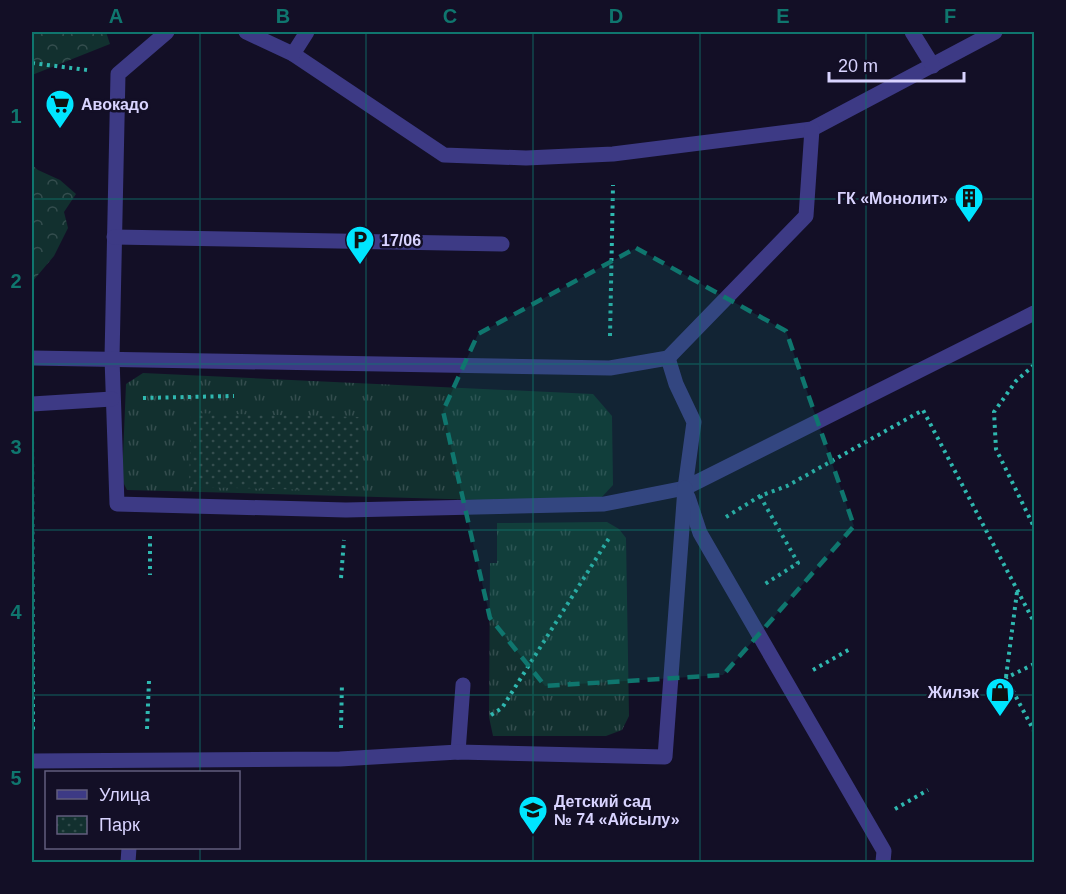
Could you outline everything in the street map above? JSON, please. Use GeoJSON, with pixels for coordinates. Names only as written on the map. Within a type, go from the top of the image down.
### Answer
{"type":"FeatureCollection","features":[{"type":"Feature","properties":{"kind":"street"},"geometry":{"type":"LineString","coordinates":[[167,32],[118,74],[112,358],[117,504],[346,510],[604,504],[685,488],[1035,313]]}},
{"type":"Feature","properties":{"kind":"street"},"geometry":{"type":"LineString","coordinates":[[246,32],[293,54],[444,155],[526,158],[613,154],[812,129],[995,32]]}},
{"type":"Feature","properties":{"kind":"street"},"geometry":{"type":"LineString","coordinates":[[293,54],[307,32]]}},
{"type":"Feature","properties":{"kind":"street"},"geometry":{"type":"LineString","coordinates":[[912,32],[933,66]]}},
{"type":"Feature","properties":{"kind":"street"},"geometry":{"type":"LineString","coordinates":[[32,358],[610,368],[668,358],[806,216],[812,129]]}},
{"type":"Feature","properties":{"kind":"street"},"geometry":{"type":"LineString","coordinates":[[114,237],[502,244]]}},
{"type":"Feature","properties":{"kind":"street"},"geometry":{"type":"LineString","coordinates":[[32,761],[138,764],[340,759],[458,752],[665,756],[685,488],[694,422],[676,384],[668,358]]}},
{"type":"Feature","properties":{"kind":"street"},"geometry":{"type":"LineString","coordinates":[[32,404],[112,399]]}},
{"type":"Feature","properties":{"kind":"street"},"geometry":{"type":"LineString","coordinates":[[685,488],[700,533],[884,851],[884,862]]}},
{"type":"Feature","properties":{"kind":"street"},"geometry":{"type":"LineString","coordinates":[[458,752],[463,685]]}},
{"type":"Feature","properties":{"kind":"path"},"geometry":{"type":"LineString","coordinates":[[32,63],[118,74]]}},
{"type":"Feature","properties":{"kind":"path"},"geometry":{"type":"LineString","coordinates":[[610,368],[613,154]]}},
{"type":"Feature","properties":{"kind":"path"},"geometry":{"type":"LineString","coordinates":[[1035,365],[1016,381],[994,412],[996,449],[1035,527]]}},
{"type":"Feature","properties":{"kind":"path"},"geometry":{"type":"LineString","coordinates":[[32,404],[32,761]]}},
{"type":"Feature","properties":{"kind":"path"},"geometry":{"type":"LineString","coordinates":[[700,533],[760,496],[787,486],[923,410],[1035,622]]}},
{"type":"Feature","properties":{"kind":"path"},"geometry":{"type":"LineString","coordinates":[[739,600],[798,563],[760,496]]}},
{"type":"Feature","properties":{"kind":"path"},"geometry":{"type":"LineString","coordinates":[[149,505],[150,575]]}},
{"type":"Feature","properties":{"kind":"path"},"geometry":{"type":"LineString","coordinates":[[458,752],[489,717],[502,708],[612,534],[619,529]]}},
{"type":"Feature","properties":{"kind":"path"},"geometry":{"type":"LineString","coordinates":[[1017,590],[1006,678],[1035,731]]}},
{"type":"Feature","properties":{"kind":"path"},"geometry":{"type":"LineString","coordinates":[[788,685],[852,648]]}},
{"type":"Feature","properties":{"kind":"path"},"geometry":{"type":"LineString","coordinates":[[1006,678],[1035,664]]}},
{"type":"Feature","properties":{"kind":"path"},"geometry":{"type":"LineString","coordinates":[[138,764],[149,681]]}},
{"type":"Feature","properties":{"kind":"path"},"geometry":{"type":"LineString","coordinates":[[340,759],[342,683]]}},
{"type":"Feature","properties":{"kind":"highlighted area"},"geometry":{"type":"Polygon","coordinates":[[[636,248],[786,331],[854,526],[723,675],[545,686],[490,618],[443,411],[478,334],[636,248]]]}},
{"type":"Feature","properties":{"kind":"green space"},"geometry":{"type":"Polygon","coordinates":[[[32,32],[106,32],[110,44],[32,75],[32,32]]]}},
{"type":"Feature","properties":{"kind":"green space"},"geometry":{"type":"Polygon","coordinates":[[[32,165],[60,180],[76,194],[64,212],[68,228],[54,256],[32,282],[32,165]]]}},
{"type":"Feature","properties":{"kind":"green space"},"geometry":{"type":"Polygon","coordinates":[[[143,373],[593,394],[612,416],[613,485],[601,498],[592,503],[127,490],[122,480],[126,384],[143,373]]]}},
{"type":"Feature","properties":{"kind":"green space"},"geometry":{"type":"Polygon","coordinates":[[[191,413],[360,417],[358,491],[189,487],[191,413]]]}},
{"type":"Feature","properties":{"kind":"green space"},"geometry":{"type":"Polygon","coordinates":[[[607,522],[619,529],[626,538],[629,716],[622,730],[606,736],[493,736],[489,717],[490,563],[497,563],[497,523],[607,522]]]}},
{"type":"Feature","properties":{"kind":"place","name":"Авокадо"},"geometry":{"type":"Point","coordinates":[60,130]}},
{"type":"Feature","properties":{"kind":"place","name":"ГК «Монолит»"},"geometry":{"type":"Point","coordinates":[969,224]}},
{"type":"Feature","properties":{"kind":"place","name":"17/06"},"geometry":{"type":"Point","coordinates":[360,266]}},
{"type":"Feature","properties":{"kind":"place","name":"Жилэк"},"geometry":{"type":"Point","coordinates":[1000,718]}},
{"type":"Feature","properties":{"kind":"place","name":"Детский сад № 74 «Айсылу»"},"geometry":{"type":"Point","coordinates":[533,836]}}]}
